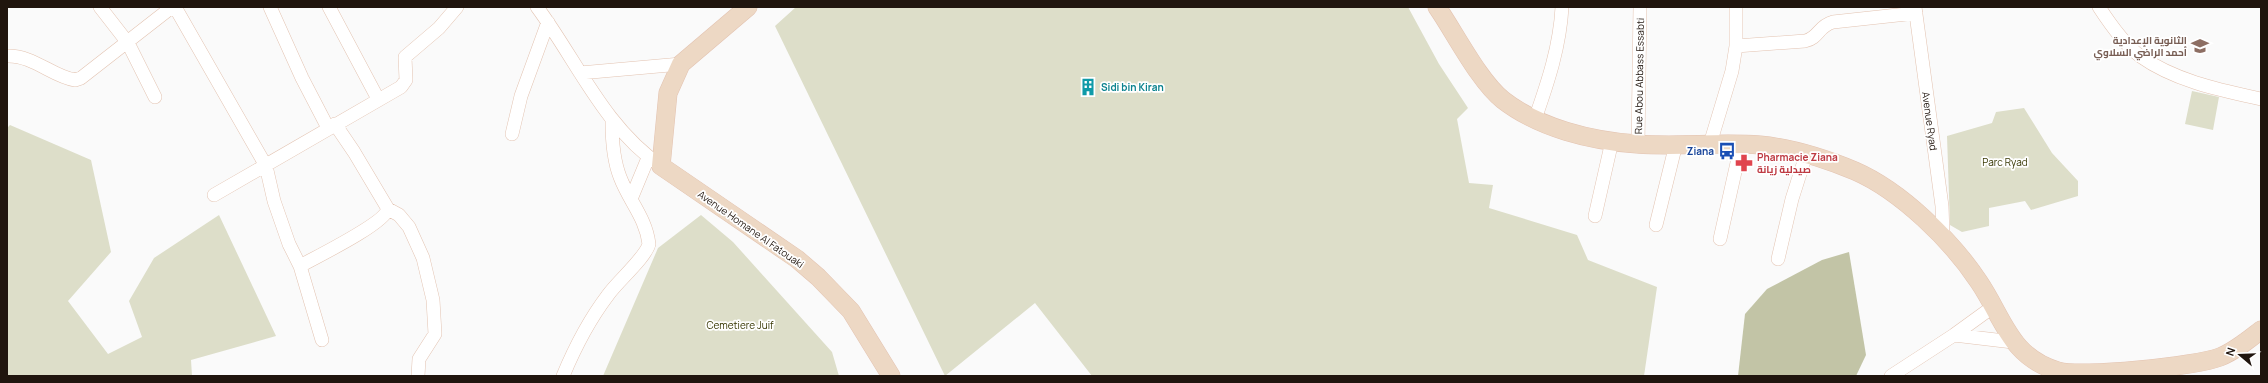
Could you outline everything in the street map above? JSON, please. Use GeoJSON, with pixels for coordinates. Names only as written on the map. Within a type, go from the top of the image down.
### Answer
{"type":"FeatureCollection","features":[{"type":"Feature","properties":{"kind":"street"},"geometry":{"type":"LineString","coordinates":[[100,7],[128,43],[155,97]]}},
{"type":"Feature","properties":{"kind":"street"},"geometry":{"type":"LineString","coordinates":[[7,56],[45,66],[59,75],[75,80],[81,78],[128,43],[173,7],[266,166],[281,222],[300,266],[322,340]]}},
{"type":"Feature","properties":{"kind":"street"},"geometry":{"type":"LineString","coordinates":[[270,7],[302,78],[332,126],[354,152],[388,209],[399,215],[409,227],[423,258],[434,300],[435,334],[419,359],[418,376]]}},
{"type":"Feature","properties":{"kind":"street"},"geometry":{"type":"LineString","coordinates":[[329,7],[378,99]]}},
{"type":"Feature","properties":{"kind":"street"},"geometry":{"type":"LineString","coordinates":[[214,195],[401,87],[406,80],[406,56],[439,28],[457,7]]}},
{"type":"Feature","properties":{"kind":"street","name":"Avenue Homane Al Fatouaki"},"geometry":{"type":"LineString","coordinates":[[537,7],[612,122],[654,162],[797,259],[818,277],[851,312],[891,376]]}},
{"type":"Feature","properties":{"kind":"street"},"geometry":{"type":"LineString","coordinates":[[630,198],[654,162],[668,93],[681,64],[748,7]]}},
{"type":"Feature","properties":{"kind":"street"},"geometry":{"type":"LineString","coordinates":[[1437,7],[1485,81],[1501,98],[1535,119],[1576,134],[1612,141],[1638,144],[1710,144],[1772,147],[1806,155],[1868,178],[1914,211],[1943,235],[1978,280],[2013,342],[2037,363],[2059,372],[2076,374],[2164,367],[2207,360],[2236,348],[2261,330]]}},
{"type":"Feature","properties":{"kind":"street"},"geometry":{"type":"LineString","coordinates":[[1535,119],[1556,55],[1561,27],[1562,7]]}},
{"type":"Feature","properties":{"kind":"street","name":"Rue Abou Abbass Essabti"},"geometry":{"type":"LineString","coordinates":[[1638,144],[1640,7]]}},
{"type":"Feature","properties":{"kind":"street"},"geometry":{"type":"LineString","coordinates":[[1710,144],[1732,71],[1736,46],[1736,7]]}},
{"type":"Feature","properties":{"kind":"street"},"geometry":{"type":"LineString","coordinates":[[2099,7],[2108,21],[2135,51],[2154,65],[2198,84],[2261,99]]}},
{"type":"Feature","properties":{"kind":"street"},"geometry":{"type":"LineString","coordinates":[[1736,46],[1805,41],[1814,38],[1824,24],[1916,10]]}},
{"type":"Feature","properties":{"kind":"street","name":"Avenue Ryad"},"geometry":{"type":"LineString","coordinates":[[1916,10],[1942,206],[1943,235]]}},
{"type":"Feature","properties":{"kind":"street"},"geometry":{"type":"LineString","coordinates":[[512,134],[521,96],[548,22]]}},
{"type":"Feature","properties":{"kind":"street"},"geometry":{"type":"LineString","coordinates":[[580,73],[681,64]]}},
{"type":"Feature","properties":{"kind":"street"},"geometry":{"type":"LineString","coordinates":[[563,376],[573,351],[607,296],[648,248],[648,232],[643,219],[630,198],[614,160],[612,122]]}},
{"type":"Feature","properties":{"kind":"street"},"geometry":{"type":"LineString","coordinates":[[1595,216],[1612,141]]}},
{"type":"Feature","properties":{"kind":"street"},"geometry":{"type":"LineString","coordinates":[[1656,225],[1676,144]]}},
{"type":"Feature","properties":{"kind":"street"},"geometry":{"type":"LineString","coordinates":[[1720,239],[1741,145]]}},
{"type":"Feature","properties":{"kind":"street"},"geometry":{"type":"LineString","coordinates":[[1778,259],[1792,199],[1806,155]]}},
{"type":"Feature","properties":{"kind":"street"},"geometry":{"type":"LineString","coordinates":[[300,266],[362,232],[386,214],[388,209]]}},
{"type":"Feature","properties":{"kind":"street"},"geometry":{"type":"LineString","coordinates":[[1891,376],[1905,371],[1994,306]]}},
{"type":"Feature","properties":{"kind":"street"},"geometry":{"type":"LineString","coordinates":[[1954,335],[2013,342]]}},
{"type":"Feature","properties":{"kind":"green space"},"geometry":{"type":"Polygon","coordinates":[[[796,7],[1408,7],[1439,64],[1468,108],[1457,119],[1469,183],[1493,185],[1489,208],[1577,235],[1588,260],[1657,287],[1644,376],[1092,376],[1035,303],[945,376],[775,26],[796,7]]]}},
{"type":"Feature","properties":{"kind":"green space"},"geometry":{"type":"Polygon","coordinates":[[[2192,91],[2219,97],[2213,130],[2185,124],[2192,91]]]}},
{"type":"Feature","properties":{"kind":"green space","name":"Parc Ryad"},"geometry":{"type":"Polygon","coordinates":[[[2024,108],[2052,153],[2078,181],[2078,196],[2031,210],[2025,201],[1989,208],[1989,226],[1962,232],[1950,225],[1947,136],[1992,123],[1996,112],[2024,108]]]}},
{"type":"Feature","properties":{"kind":"green space"},"geometry":{"type":"Polygon","coordinates":[[[10,125],[91,160],[111,252],[68,301],[108,354],[142,337],[129,301],[154,258],[219,215],[276,336],[191,360],[192,376],[7,376],[7,128],[10,125]]]}},
{"type":"Feature","properties":{"kind":"green space","name":"Cemetiere Juif"},"geometry":{"type":"Polygon","coordinates":[[[701,215],[733,242],[832,352],[839,376],[603,376],[658,248],[701,215]]]}},
{"type":"Feature","properties":{"kind":"green space"},"geometry":{"type":"Polygon","coordinates":[[[1849,252],[1866,355],[1856,376],[1738,376],[1745,314],[1767,289],[1822,260],[1849,252]]]}},
{"type":"Feature","properties":{"kind":"place","name":"الثانوية الإعدادية أحمد الراضي السلاوي"},"geometry":{"type":"Point","coordinates":[2200,46]}},
{"type":"Feature","properties":{"kind":"place","name":"Sidi bin Kiran"},"geometry":{"type":"Point","coordinates":[1088,87]}},
{"type":"Feature","properties":{"kind":"place","name":"Ziana"},"geometry":{"type":"Point","coordinates":[1727,151]}},
{"type":"Feature","properties":{"kind":"place","name":"Pharmacie Ziana صيدلية زيانة"},"geometry":{"type":"Point","coordinates":[1744,163]}}]}
